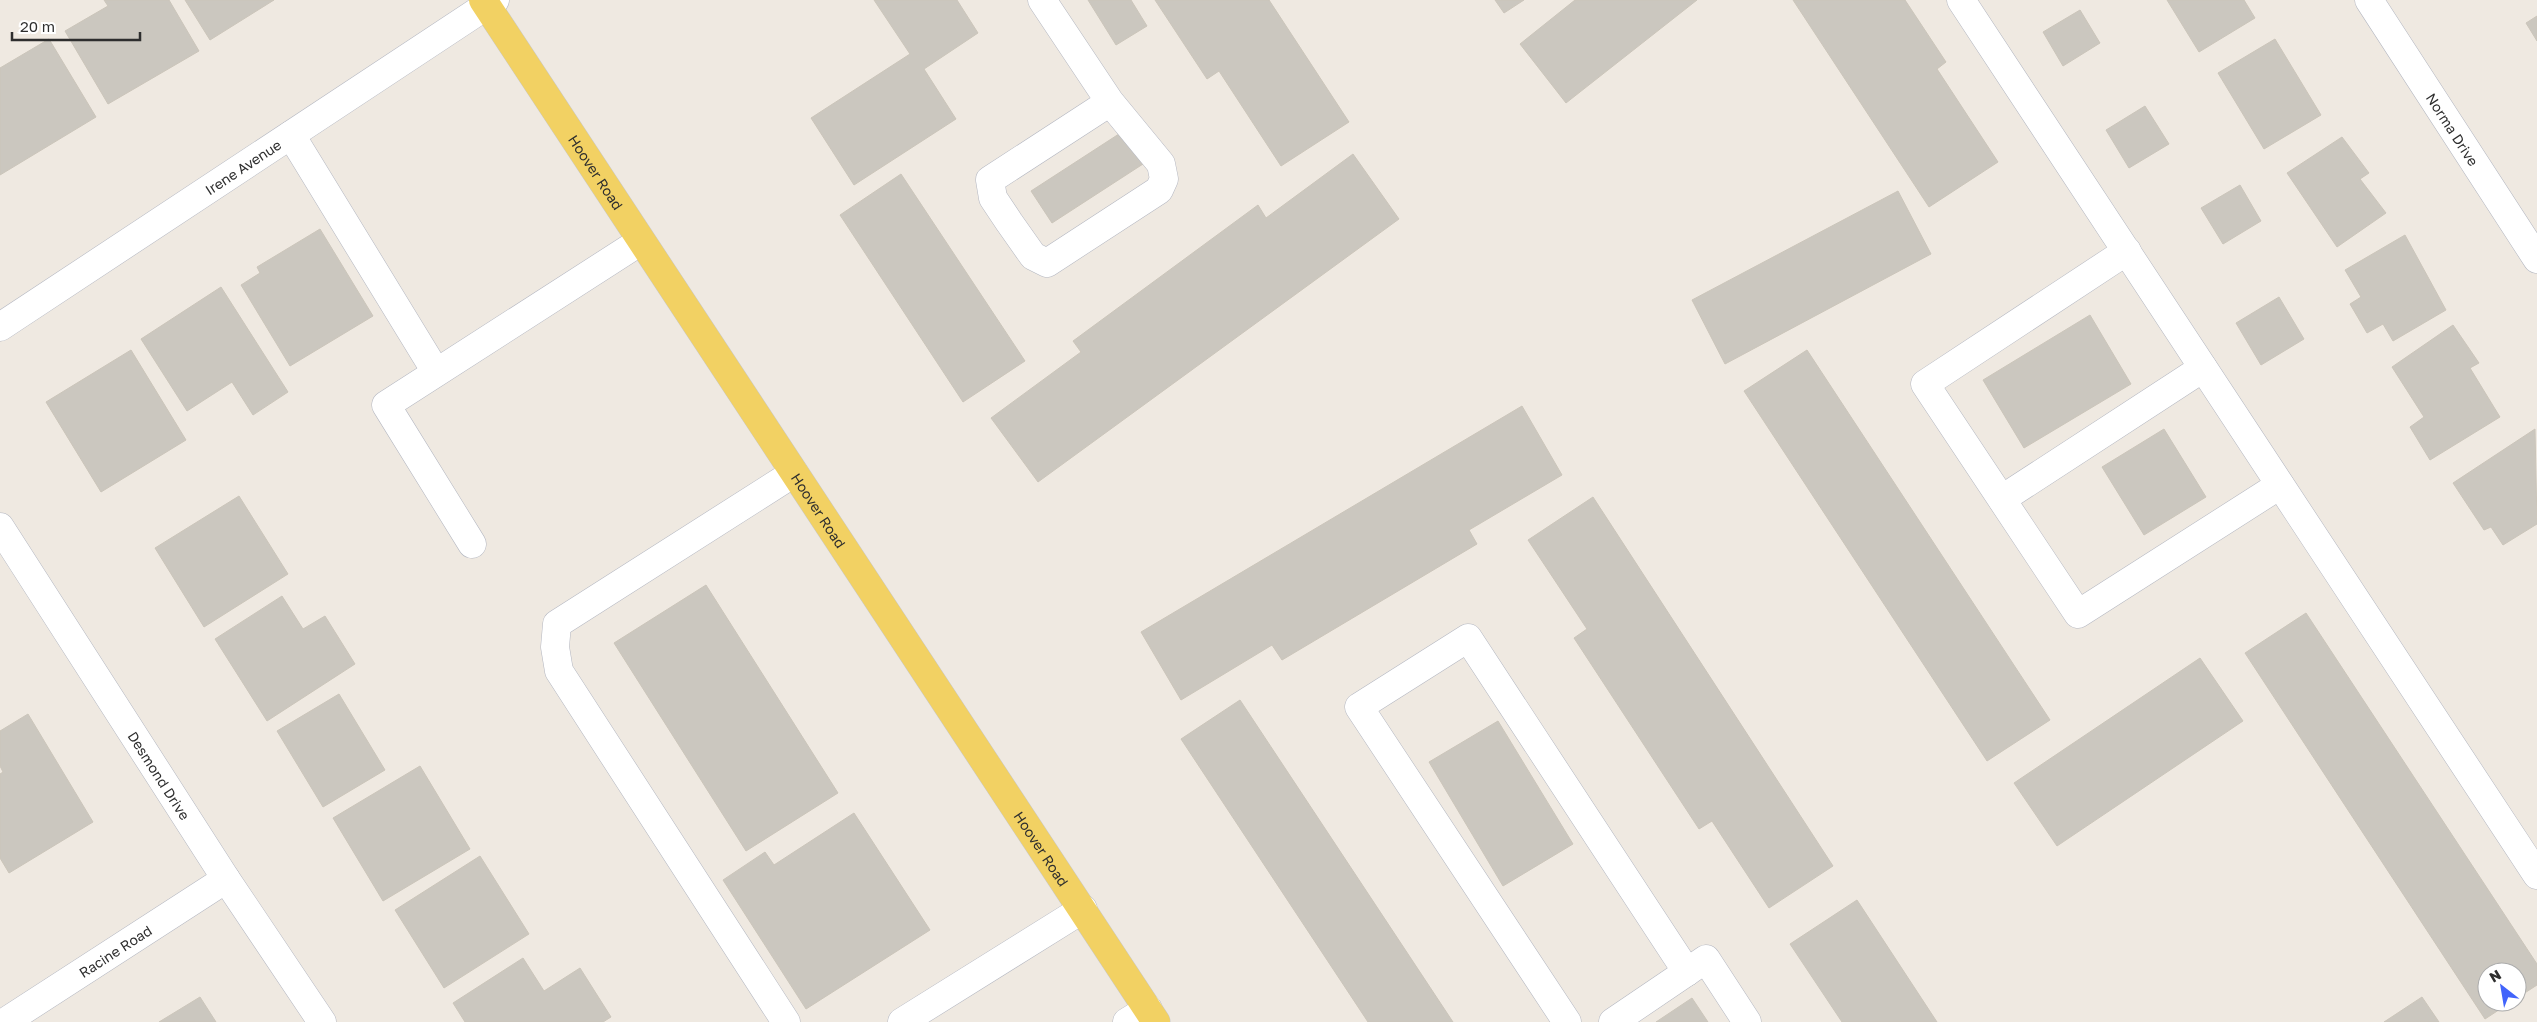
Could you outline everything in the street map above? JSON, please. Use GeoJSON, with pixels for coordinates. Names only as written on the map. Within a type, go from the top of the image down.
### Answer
{"type":"FeatureCollection","features":[{"type":"Feature","properties":{"kind":"main road","name":"Hoover Road"},"geometry":{"type":"LineString","coordinates":[[488,2],[641,241],[1083,909],[1144,1018]]}},
{"type":"Feature","properties":{"kind":"street"},"geometry":{"type":"LineString","coordinates":[[1042,0],[1110,102],[1161,164],[1164,179],[1159,190],[1047,264],[1033,256],[1009,222],[993,198],[990,180],[1110,102]]}},
{"type":"Feature","properties":{"kind":"street"},"geometry":{"type":"LineString","coordinates":[[1961,0],[2537,875]]}},
{"type":"Feature","properties":{"kind":"street","name":"Norma Drive"},"geometry":{"type":"LineString","coordinates":[[2369,0],[2537,259]]}},
{"type":"Feature","properties":{"kind":"street","name":"Irene Avenue"},"geometry":{"type":"LineString","coordinates":[[0,327],[488,2]]}},
{"type":"Feature","properties":{"kind":"street"},"geometry":{"type":"LineString","coordinates":[[290,135],[436,372]]}},
{"type":"Feature","properties":{"kind":"street"},"geometry":{"type":"LineString","coordinates":[[472,544],[386,405],[641,241]]}},
{"type":"Feature","properties":{"kind":"street"},"geometry":{"type":"LineString","coordinates":[[2126,250],[1925,384],[2078,614],[2280,485]]}},
{"type":"Feature","properties":{"kind":"street"},"geometry":{"type":"LineString","coordinates":[[2002,499],[2203,368]]}},
{"type":"Feature","properties":{"kind":"street"},"geometry":{"type":"LineString","coordinates":[[786,1022],[559,671],[555,646],[557,624],[794,472]]}},
{"type":"Feature","properties":{"kind":"street","name":"Desmond Drive"},"geometry":{"type":"LineString","coordinates":[[0,527],[226,879],[322,1022]]}},
{"type":"Feature","properties":{"kind":"street"},"geometry":{"type":"LineString","coordinates":[[1567,1022],[1360,707],[1468,638],[1687,972]]}},
{"type":"Feature","properties":{"kind":"street","name":"Racine Road"},"geometry":{"type":"LineString","coordinates":[[5,1022],[226,879]]}},
{"type":"Feature","properties":{"kind":"street"},"geometry":{"type":"LineString","coordinates":[[902,1022],[1083,909]]}},
{"type":"Feature","properties":{"kind":"street"},"geometry":{"type":"LineString","coordinates":[[1614,1022],[1706,959],[1747,1022]]}},
{"type":"Feature","properties":{"kind":"building"},"geometry":{"type":"Polygon","coordinates":[[[104,0],[169,0],[199,51],[108,104],[65,31],[108,6],[104,0]]]}},
{"type":"Feature","properties":{"kind":"building"},"geometry":{"type":"Polygon","coordinates":[[[185,0],[274,0],[210,40],[185,0]]]}},
{"type":"Feature","properties":{"kind":"building"},"geometry":{"type":"Polygon","coordinates":[[[874,0],[957,0],[978,33],[924,69],[956,119],[854,185],[811,118],[910,54],[874,0]]]}},
{"type":"Feature","properties":{"kind":"building"},"geometry":{"type":"Polygon","coordinates":[[[1088,0],[1131,0],[1147,26],[1116,45],[1088,0]]]}},
{"type":"Feature","properties":{"kind":"building"},"geometry":{"type":"Polygon","coordinates":[[[1155,0],[1269,0],[1349,122],[1281,166],[1219,71],[1207,79],[1155,0]]]}},
{"type":"Feature","properties":{"kind":"building"},"geometry":{"type":"Polygon","coordinates":[[[1495,0],[1524,0],[1504,13],[1495,0]]]}},
{"type":"Feature","properties":{"kind":"building"},"geometry":{"type":"Polygon","coordinates":[[[1575,0],[1697,0],[1566,103],[1520,44],[1575,0]]]}},
{"type":"Feature","properties":{"kind":"building"},"geometry":{"type":"Polygon","coordinates":[[[1793,0],[1905,0],[1946,62],[1937,69],[1998,162],[1929,207],[1793,0]]]}},
{"type":"Feature","properties":{"kind":"building"},"geometry":{"type":"Polygon","coordinates":[[[2167,0],[2244,0],[2255,18],[2199,52],[2167,0]]]}},
{"type":"Feature","properties":{"kind":"building"},"geometry":{"type":"Polygon","coordinates":[[[2080,10],[2100,43],[2063,66],[2043,32],[2080,10]]]}},
{"type":"Feature","properties":{"kind":"building"},"geometry":{"type":"Polygon","coordinates":[[[2537,16],[2537,41],[2526,23],[2537,16]]]}},
{"type":"Feature","properties":{"kind":"building"},"geometry":{"type":"Polygon","coordinates":[[[49,39],[96,117],[0,175],[0,68],[49,39]]]}},
{"type":"Feature","properties":{"kind":"building"},"geometry":{"type":"Polygon","coordinates":[[[2275,39],[2321,115],[2264,149],[2218,73],[2275,39]]]}},
{"type":"Feature","properties":{"kind":"building"},"geometry":{"type":"Polygon","coordinates":[[[2145,106],[2169,144],[2129,168],[2106,130],[2145,106]]]}},
{"type":"Feature","properties":{"kind":"building"},"geometry":{"type":"Polygon","coordinates":[[[1122,132],[1143,164],[1052,223],[1031,191],[1122,132]]]}},
{"type":"Feature","properties":{"kind":"building"},"geometry":{"type":"Polygon","coordinates":[[[2342,137],[2369,173],[2360,179],[2386,213],[2337,247],[2287,173],[2342,137]]]}},
{"type":"Feature","properties":{"kind":"building"},"geometry":{"type":"Polygon","coordinates":[[[1353,154],[1399,219],[1038,482],[991,418],[1081,352],[1073,341],[1258,205],[1266,218],[1353,154]]]}},
{"type":"Feature","properties":{"kind":"building"},"geometry":{"type":"Polygon","coordinates":[[[901,174],[1025,361],[963,402],[840,215],[901,174]]]}},
{"type":"Feature","properties":{"kind":"building"},"geometry":{"type":"Polygon","coordinates":[[[2240,185],[2261,221],[2223,244],[2201,208],[2240,185]]]}},
{"type":"Feature","properties":{"kind":"building"},"geometry":{"type":"Polygon","coordinates":[[[1898,191],[1931,254],[1725,364],[1692,300],[1898,191]]]}},
{"type":"Feature","properties":{"kind":"building"},"geometry":{"type":"Polygon","coordinates":[[[320,229],[373,316],[290,366],[241,285],[260,273],[257,267],[320,229]]]}},
{"type":"Feature","properties":{"kind":"building"},"geometry":{"type":"Polygon","coordinates":[[[2405,235],[2446,310],[2393,341],[2383,324],[2367,333],[2350,304],[2361,297],[2345,270],[2405,235]]]}},
{"type":"Feature","properties":{"kind":"building"},"geometry":{"type":"Polygon","coordinates":[[[221,287],[288,392],[253,415],[232,382],[187,411],[141,339],[221,287]]]}},
{"type":"Feature","properties":{"kind":"building"},"geometry":{"type":"Polygon","coordinates":[[[2279,297],[2304,339],[2261,365],[2236,323],[2279,297]]]}},
{"type":"Feature","properties":{"kind":"building"},"geometry":{"type":"Polygon","coordinates":[[[2090,315],[2131,384],[2024,448],[1983,380],[2090,315]]]}},
{"type":"Feature","properties":{"kind":"building"},"geometry":{"type":"Polygon","coordinates":[[[2453,325],[2479,363],[2470,368],[2500,417],[2430,460],[2410,427],[2424,417],[2392,367],[2453,325]]]}},
{"type":"Feature","properties":{"kind":"building"},"geometry":{"type":"Polygon","coordinates":[[[131,350],[186,440],[101,492],[46,402],[131,350]]]}},
{"type":"Feature","properties":{"kind":"building"},"geometry":{"type":"Polygon","coordinates":[[[1807,350],[2050,720],[1987,761],[1744,391],[1807,350]]]}},
{"type":"Feature","properties":{"kind":"building"},"geometry":{"type":"Polygon","coordinates":[[[1522,406],[1562,475],[1469,530],[1477,544],[1282,660],[1272,645],[1181,700],[1141,632],[1522,406]]]}},
{"type":"Feature","properties":{"kind":"building"},"geometry":{"type":"Polygon","coordinates":[[[2164,429],[2206,497],[2144,535],[2102,467],[2164,429]]]}},
{"type":"Feature","properties":{"kind":"building"},"geometry":{"type":"Polygon","coordinates":[[[2535,429],[2537,524],[2503,545],[2491,527],[2484,530],[2453,483],[2535,429]]]}},
{"type":"Feature","properties":{"kind":"building"},"geometry":{"type":"Polygon","coordinates":[[[239,496],[288,574],[204,627],[155,548],[239,496]]]}},
{"type":"Feature","properties":{"kind":"building"},"geometry":{"type":"Polygon","coordinates":[[[1593,497],[1833,866],[1769,908],[1712,821],[1699,829],[1574,638],[1587,629],[1528,540],[1593,497]]]}},
{"type":"Feature","properties":{"kind":"building"},"geometry":{"type":"Polygon","coordinates":[[[706,585],[838,793],[746,851],[614,643],[706,585]]]}},
{"type":"Feature","properties":{"kind":"building"},"geometry":{"type":"Polygon","coordinates":[[[282,596],[303,629],[325,616],[355,664],[267,721],[215,639],[282,596]]]}},
{"type":"Feature","properties":{"kind":"building"},"geometry":{"type":"Polygon","coordinates":[[[2306,613],[2537,964],[2537,985],[2527,992],[2527,962],[2477,962],[2477,1007],[2245,653],[2306,613]]]}},
{"type":"Feature","properties":{"kind":"building"},"geometry":{"type":"Polygon","coordinates":[[[2200,658],[2243,721],[2057,846],[2014,783],[2200,658]]]}},
{"type":"Feature","properties":{"kind":"building"},"geometry":{"type":"Polygon","coordinates":[[[339,694],[385,770],[323,807],[277,731],[339,694]]]}},
{"type":"Feature","properties":{"kind":"building"},"geometry":{"type":"Polygon","coordinates":[[[1240,700],[1453,1022],[1368,1022],[1181,739],[1240,700]]]}},
{"type":"Feature","properties":{"kind":"building"},"geometry":{"type":"Polygon","coordinates":[[[28,714],[93,822],[9,873],[0,858],[0,774],[3,772],[0,766],[0,731],[28,714]]]}},
{"type":"Feature","properties":{"kind":"building"},"geometry":{"type":"Polygon","coordinates":[[[1498,721],[1573,844],[1503,886],[1429,762],[1498,721]]]}},
{"type":"Feature","properties":{"kind":"building"},"geometry":{"type":"Polygon","coordinates":[[[420,766],[470,849],[383,901],[333,818],[420,766]]]}},
{"type":"Feature","properties":{"kind":"building"},"geometry":{"type":"Polygon","coordinates":[[[854,813],[930,930],[806,1009],[723,880],[765,852],[774,865],[854,813]]]}},
{"type":"Feature","properties":{"kind":"building"},"geometry":{"type":"Polygon","coordinates":[[[480,856],[529,934],[444,988],[395,910],[480,856]]]}},
{"type":"Feature","properties":{"kind":"building"},"geometry":{"type":"Polygon","coordinates":[[[1857,900],[1937,1022],[1842,1022],[1790,944],[1857,900]]]}},
{"type":"Feature","properties":{"kind":"building"},"geometry":{"type":"Polygon","coordinates":[[[523,958],[544,991],[580,968],[611,1017],[603,1022],[465,1022],[453,1003],[523,958]]]}},
{"type":"Feature","properties":{"kind":"building"},"geometry":{"type":"Polygon","coordinates":[[[200,997],[216,1022],[159,1022],[200,997]]]}},
{"type":"Feature","properties":{"kind":"building"},"geometry":{"type":"Polygon","coordinates":[[[2422,997],[2439,1022],[2384,1022],[2422,997]]]}},
{"type":"Feature","properties":{"kind":"building"},"geometry":{"type":"Polygon","coordinates":[[[1692,998],[1708,1022],[1656,1022],[1692,998]]]}},
{"type":"Feature","properties":{"kind":"building"},"geometry":{"type":"Polygon","coordinates":[[[2480,1012],[2496,1012],[2485,1019],[2480,1012]]]}}]}
